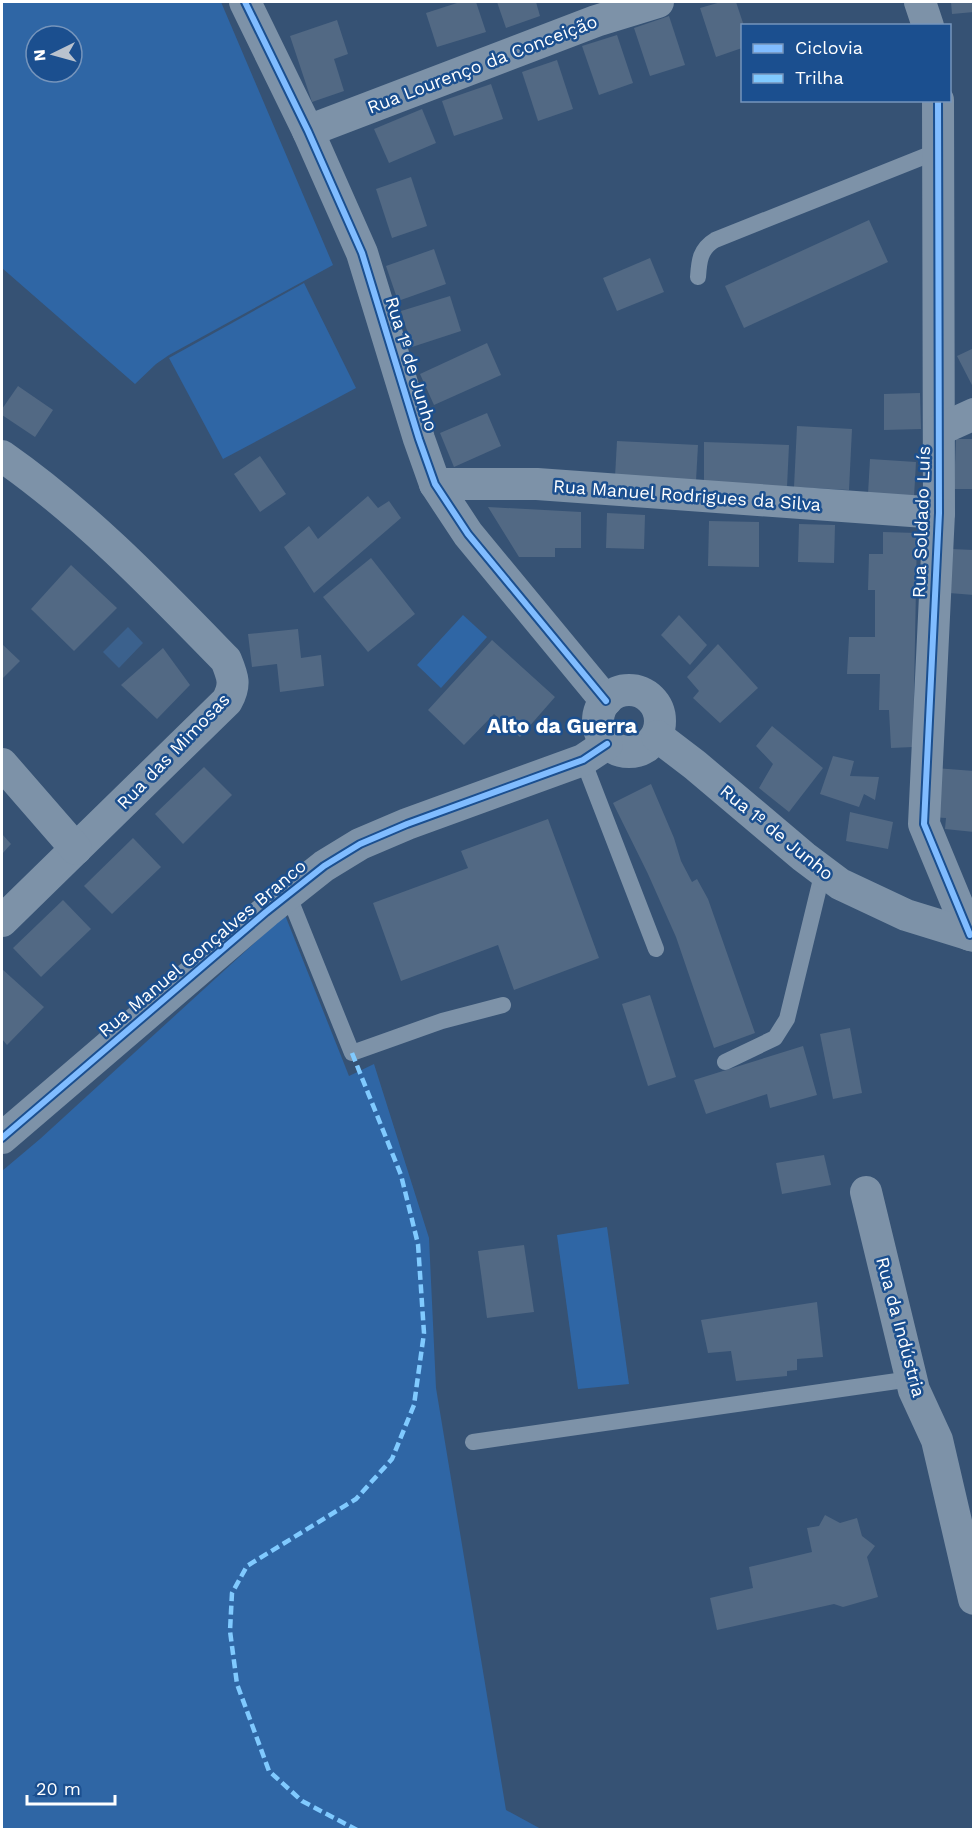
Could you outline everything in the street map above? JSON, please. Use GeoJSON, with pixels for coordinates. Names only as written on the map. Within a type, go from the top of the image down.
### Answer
{"type":"FeatureCollection","features":[{"type":"Feature","properties":{"kind":"street","name":"Rua 1º de Junho"},"geometry":{"type":"LineString","coordinates":[[246,2],[308,130],[363,253],[435,484],[468,534],[606,701]]}},
{"type":"Feature","properties":{"kind":"street","name":"Rua Lourenço da Conceição"},"geometry":{"type":"LineString","coordinates":[[308,130],[597,21],[658,2]]}},
{"type":"Feature","properties":{"kind":"street"},"geometry":{"type":"LineString","coordinates":[[920,2],[927,24]]}},
{"type":"Feature","properties":{"kind":"street","name":"Rua Soldado Luís"},"geometry":{"type":"LineString","coordinates":[[938,102],[939,513],[924,824],[972,936]]}},
{"type":"Feature","properties":{"kind":"street"},"geometry":{"type":"LineString","coordinates":[[939,430],[974,414]]}},
{"type":"Feature","properties":{"kind":"street","name":"Rua das Mimosas"},"geometry":{"type":"LineString","coordinates":[[2,456],[29,475],[86,523],[155,587],[226,660],[232,673],[234,689],[227,701],[2,921]]}},
{"type":"Feature","properties":{"kind":"street","name":"Rua Manuel Rodrigues da Silva"},"geometry":{"type":"LineString","coordinates":[[435,484],[537,484],[939,513]]}},
{"type":"Feature","properties":{"kind":"street"},"geometry":{"type":"LineString","coordinates":[[629,690],[641,692],[652,700],[659,711],[660,724],[657,736],[647,747],[634,752],[595,752],[601,734],[598,722],[600,711],[606,701],[616,693],[629,690]]}},
{"type":"Feature","properties":{"kind":"street","name":"Rua 1º de Junho"},"geometry":{"type":"LineString","coordinates":[[657,736],[840,884],[906,915],[972,936]]}},
{"type":"Feature","properties":{"kind":"street","name":"Rua Manuel Gonçalves Branco"},"geometry":{"type":"LineString","coordinates":[[7,1123],[324,866],[360,844],[407,824],[595,752]]}},
{"type":"Feature","properties":{"kind":"street"},"geometry":{"type":"LineString","coordinates":[[2,764],[76,849]]}},
{"type":"Feature","properties":{"kind":"street","name":"Rua da Indústria"},"geometry":{"type":"LineString","coordinates":[[866,1192],[914,1390],[937,1440],[974,1599]]}},
{"type":"Feature","properties":{"kind":"lane"},"geometry":{"type":"LineString","coordinates":[[698,277],[701,253],[708,244],[715,240],[938,151]]}},
{"type":"Feature","properties":{"kind":"lane"},"geometry":{"type":"LineString","coordinates":[[595,752],[656,949]]}},
{"type":"Feature","properties":{"kind":"lane"},"geometry":{"type":"LineString","coordinates":[[725,1062],[775,1038],[787,1019],[823,871]]}},
{"type":"Feature","properties":{"kind":"lane"},"geometry":{"type":"LineString","coordinates":[[288,894],[352,1053],[442,1021],[503,1005]]}},
{"type":"Feature","properties":{"kind":"lane"},"geometry":{"type":"LineString","coordinates":[[473,1442],[911,1379]]}},
{"type":"Feature","properties":{"kind":"shaded area"},"geometry":{"type":"Polygon","coordinates":[[[2,2],[221,2],[333,265],[169,355],[135,384],[2,268],[2,2]]]}},
{"type":"Feature","properties":{"kind":"shaded area"},"geometry":{"type":"Polygon","coordinates":[[[304,283],[356,388],[223,459],[169,358],[304,283]]]}},
{"type":"Feature","properties":{"kind":"shaded area"},"geometry":{"type":"Polygon","coordinates":[[[463,615],[487,637],[441,688],[417,665],[463,615]]]}},
{"type":"Feature","properties":{"kind":"shaded area"},"geometry":{"type":"Polygon","coordinates":[[[128,627],[143,643],[119,668],[103,652],[128,627]]]}},
{"type":"Feature","properties":{"kind":"shaded area"},"geometry":{"type":"Polygon","coordinates":[[[285,915],[349,1076],[374,1064],[429,1238],[436,1388],[506,1810],[541,1829],[2,1830],[2,1171],[285,915]]]}},
{"type":"Feature","properties":{"kind":"shaded area"},"geometry":{"type":"Polygon","coordinates":[[[607,1227],[629,1384],[578,1389],[557,1235],[607,1227]]]}},
{"type":"Feature","properties":{"kind":"building"},"geometry":{"type":"Polygon","coordinates":[[[460,2],[476,2],[486,32],[437,47],[426,13],[460,2]]]}},
{"type":"Feature","properties":{"kind":"building"},"geometry":{"type":"Polygon","coordinates":[[[497,2],[536,2],[540,16],[506,28],[497,2]]]}},
{"type":"Feature","properties":{"kind":"building"},"geometry":{"type":"Polygon","coordinates":[[[721,2],[736,2],[743,24],[741,24],[741,48],[716,57],[700,8],[721,2]]]}},
{"type":"Feature","properties":{"kind":"building"},"geometry":{"type":"Polygon","coordinates":[[[951,2],[974,2],[974,12],[952,14],[951,2]]]}},
{"type":"Feature","properties":{"kind":"building"},"geometry":{"type":"Polygon","coordinates":[[[669,16],[685,65],[650,76],[634,28],[669,16]]]}},
{"type":"Feature","properties":{"kind":"building"},"geometry":{"type":"Polygon","coordinates":[[[337,20],[348,54],[334,59],[344,91],[312,102],[290,36],[337,20]]]}},
{"type":"Feature","properties":{"kind":"building"},"geometry":{"type":"Polygon","coordinates":[[[617,35],[633,83],[599,95],[582,46],[617,35]]]}},
{"type":"Feature","properties":{"kind":"building"},"geometry":{"type":"Polygon","coordinates":[[[557,60],[573,109],[538,121],[522,72],[557,60]]]}},
{"type":"Feature","properties":{"kind":"building"},"geometry":{"type":"Polygon","coordinates":[[[491,84],[503,119],[454,136],[442,101],[491,84]]]}},
{"type":"Feature","properties":{"kind":"building"},"geometry":{"type":"Polygon","coordinates":[[[422,109],[436,143],[389,163],[374,129],[422,109]]]}},
{"type":"Feature","properties":{"kind":"building"},"geometry":{"type":"Polygon","coordinates":[[[411,177],[427,226],[392,238],[376,189],[411,177]]]}},
{"type":"Feature","properties":{"kind":"building"},"geometry":{"type":"Polygon","coordinates":[[[869,220],[888,262],[744,328],[725,286],[869,220]]]}},
{"type":"Feature","properties":{"kind":"building"},"geometry":{"type":"Polygon","coordinates":[[[434,249],[446,284],[398,301],[386,266],[434,249]]]}},
{"type":"Feature","properties":{"kind":"building"},"geometry":{"type":"Polygon","coordinates":[[[650,258],[664,292],[617,311],[603,278],[650,258]]]}},
{"type":"Feature","properties":{"kind":"building"},"geometry":{"type":"Polygon","coordinates":[[[450,296],[461,331],[412,347],[401,311],[450,296]]]}},
{"type":"Feature","properties":{"kind":"building"},"geometry":{"type":"Polygon","coordinates":[[[487,343],[501,375],[434,405],[420,374],[487,343]]]}},
{"type":"Feature","properties":{"kind":"building"},"geometry":{"type":"Polygon","coordinates":[[[974,348],[974,389],[957,356],[974,348]]]}},
{"type":"Feature","properties":{"kind":"building"},"geometry":{"type":"Polygon","coordinates":[[[18,386],[53,410],[35,437],[2,415],[2,409],[18,386]]]}},
{"type":"Feature","properties":{"kind":"building"},"geometry":{"type":"Polygon","coordinates":[[[920,393],[921,429],[884,430],[884,394],[920,393]]]}},
{"type":"Feature","properties":{"kind":"building"},"geometry":{"type":"Polygon","coordinates":[[[487,413],[501,446],[454,467],[440,433],[487,413]]]}},
{"type":"Feature","properties":{"kind":"building"},"geometry":{"type":"Polygon","coordinates":[[[797,426],[852,429],[849,490],[794,487],[797,426]]]}},
{"type":"Feature","properties":{"kind":"building"},"geometry":{"type":"Polygon","coordinates":[[[956,439],[974,439],[974,489],[954,489],[956,439]]]}},
{"type":"Feature","properties":{"kind":"building"},"geometry":{"type":"Polygon","coordinates":[[[617,441],[698,445],[696,481],[615,477],[617,441]]]}},
{"type":"Feature","properties":{"kind":"building"},"geometry":{"type":"Polygon","coordinates":[[[704,442],[789,445],[787,487],[704,485],[704,442]]]}},
{"type":"Feature","properties":{"kind":"building"},"geometry":{"type":"Polygon","coordinates":[[[260,456],[286,494],[260,512],[234,474],[260,456]]]}},
{"type":"Feature","properties":{"kind":"building"},"geometry":{"type":"Polygon","coordinates":[[[870,459],[916,462],[914,497],[868,494],[870,459]]]}},
{"type":"Feature","properties":{"kind":"building"},"geometry":{"type":"Polygon","coordinates":[[[368,496],[378,508],[389,501],[401,518],[314,593],[284,547],[309,526],[318,539],[368,496]]]}},
{"type":"Feature","properties":{"kind":"building"},"geometry":{"type":"Polygon","coordinates":[[[488,507],[581,512],[581,548],[555,548],[555,557],[519,557],[488,507]]]}},
{"type":"Feature","properties":{"kind":"building"},"geometry":{"type":"Polygon","coordinates":[[[607,513],[645,515],[644,549],[606,548],[607,513]]]}},
{"type":"Feature","properties":{"kind":"building"},"geometry":{"type":"Polygon","coordinates":[[[709,521],[759,522],[759,567],[708,566],[709,521]]]}},
{"type":"Feature","properties":{"kind":"building"},"geometry":{"type":"Polygon","coordinates":[[[799,524],[835,525],[834,563],[798,562],[799,524]]]}},
{"type":"Feature","properties":{"kind":"building"},"geometry":{"type":"Polygon","coordinates":[[[883,532],[917,533],[913,747],[891,748],[889,710],[879,710],[880,674],[847,674],[849,637],[875,637],[875,590],[868,590],[869,554],[883,554],[883,532]]]}},
{"type":"Feature","properties":{"kind":"building"},"geometry":{"type":"Polygon","coordinates":[[[951,549],[974,550],[974,595],[949,593],[951,549]]]}},
{"type":"Feature","properties":{"kind":"building"},"geometry":{"type":"Polygon","coordinates":[[[371,558],[415,614],[368,652],[323,597],[371,558]]]}},
{"type":"Feature","properties":{"kind":"building"},"geometry":{"type":"Polygon","coordinates":[[[71,565],[117,608],[74,651],[31,609],[71,565]]]}},
{"type":"Feature","properties":{"kind":"building"},"geometry":{"type":"Polygon","coordinates":[[[679,615],[707,645],[690,665],[661,635],[679,615]]]}},
{"type":"Feature","properties":{"kind":"building"},"geometry":{"type":"Polygon","coordinates":[[[298,629],[301,658],[321,655],[324,686],[280,692],[277,664],[252,667],[248,634],[298,629]]]}},
{"type":"Feature","properties":{"kind":"building"},"geometry":{"type":"Polygon","coordinates":[[[492,640],[555,697],[520,737],[494,714],[464,745],[428,710],[492,640]]]}},
{"type":"Feature","properties":{"kind":"building"},"geometry":{"type":"Polygon","coordinates":[[[2,644],[20,661],[2,679],[2,644]]]}},
{"type":"Feature","properties":{"kind":"building"},"geometry":{"type":"Polygon","coordinates":[[[718,644],[758,688],[720,723],[693,698],[699,691],[687,677],[718,644]]]}},
{"type":"Feature","properties":{"kind":"building"},"geometry":{"type":"Polygon","coordinates":[[[163,648],[190,685],[157,719],[121,685],[163,648]]]}},
{"type":"Feature","properties":{"kind":"building"},"geometry":{"type":"Polygon","coordinates":[[[772,726],[823,768],[789,812],[759,788],[773,764],[756,746],[772,726]]]}},
{"type":"Feature","properties":{"kind":"building"},"geometry":{"type":"Polygon","coordinates":[[[833,756],[854,761],[850,776],[879,777],[875,800],[864,794],[859,807],[820,794],[833,756]]]}},
{"type":"Feature","properties":{"kind":"building"},"geometry":{"type":"Polygon","coordinates":[[[204,767],[232,795],[183,844],[155,814],[204,767]]]}},
{"type":"Feature","properties":{"kind":"building"},"geometry":{"type":"Polygon","coordinates":[[[935,768],[974,771],[974,832],[945,829],[946,818],[930,817],[935,768]]]}},
{"type":"Feature","properties":{"kind":"building"},"geometry":{"type":"Polygon","coordinates":[[[651,784],[674,838],[681,861],[692,882],[697,879],[708,899],[755,1033],[714,1048],[676,937],[613,803],[651,784]]]}},
{"type":"Feature","properties":{"kind":"building"},"geometry":{"type":"Polygon","coordinates":[[[850,812],[893,822],[888,849],[846,841],[850,812]]]}},
{"type":"Feature","properties":{"kind":"building"},"geometry":{"type":"Polygon","coordinates":[[[548,819],[599,958],[514,990],[498,945],[401,981],[373,903],[468,868],[461,851],[548,819]]]}},
{"type":"Feature","properties":{"kind":"building"},"geometry":{"type":"Polygon","coordinates":[[[2,834],[11,844],[2,854],[2,834]]]}},
{"type":"Feature","properties":{"kind":"building"},"geometry":{"type":"Polygon","coordinates":[[[133,838],[161,867],[112,914],[84,886],[133,838]]]}},
{"type":"Feature","properties":{"kind":"building"},"geometry":{"type":"Polygon","coordinates":[[[63,900],[91,929],[41,977],[13,948],[63,900]]]}},
{"type":"Feature","properties":{"kind":"building"},"geometry":{"type":"Polygon","coordinates":[[[2,969],[44,1007],[7,1045],[2,1039],[2,969]]]}},
{"type":"Feature","properties":{"kind":"building"},"geometry":{"type":"Polygon","coordinates":[[[650,995],[676,1077],[648,1086],[622,1004],[650,995]]]}},
{"type":"Feature","properties":{"kind":"building"},"geometry":{"type":"Polygon","coordinates":[[[850,1028],[862,1093],[833,1099],[820,1034],[850,1028]]]}},
{"type":"Feature","properties":{"kind":"building"},"geometry":{"type":"Polygon","coordinates":[[[803,1046],[817,1095],[770,1108],[767,1094],[706,1114],[694,1080],[803,1046]]]}},
{"type":"Feature","properties":{"kind":"building"},"geometry":{"type":"Polygon","coordinates":[[[824,1155],[831,1185],[782,1194],[776,1163],[824,1155]]]}},
{"type":"Feature","properties":{"kind":"building"},"geometry":{"type":"Polygon","coordinates":[[[524,1245],[534,1312],[487,1318],[478,1251],[524,1245]]]}},
{"type":"Feature","properties":{"kind":"building"},"geometry":{"type":"Polygon","coordinates":[[[817,1302],[823,1357],[797,1359],[797,1370],[787,1371],[787,1376],[736,1381],[731,1351],[708,1353],[701,1320],[817,1302]]]}},
{"type":"Feature","properties":{"kind":"building"},"geometry":{"type":"Polygon","coordinates":[[[825,1515],[840,1523],[857,1518],[862,1536],[875,1546],[867,1557],[878,1597],[843,1607],[834,1604],[717,1630],[710,1598],[753,1588],[749,1567],[812,1552],[807,1528],[819,1526],[825,1515]]]}},
{"type":"Feature","properties":{"kind":"marked path"},"geometry":{"type":"LineString","coordinates":[[352,1053],[401,1175],[418,1244],[424,1333],[414,1405],[392,1459],[356,1499],[247,1566],[232,1593],[230,1631],[237,1684],[269,1771],[302,1801],[357,1830]]}},
{"type":"Feature","properties":{"kind":"cycle path"},"geometry":{"type":"LineString","coordinates":[[245,2],[308,131],[362,253],[435,484],[468,534],[606,701]]}},
{"type":"Feature","properties":{"kind":"cycle path"},"geometry":{"type":"LineString","coordinates":[[938,102],[939,513],[924,824],[970,935]]}},
{"type":"Feature","properties":{"kind":"cycle path"},"geometry":{"type":"LineString","coordinates":[[2,1138],[266,912],[324,866],[360,844],[407,824],[583,760],[607,744]]}},
{"type":"Feature","properties":{"kind":"district","name":"Alto da Guerra"},"geometry":{"type":"Point","coordinates":[562,725]}}]}
